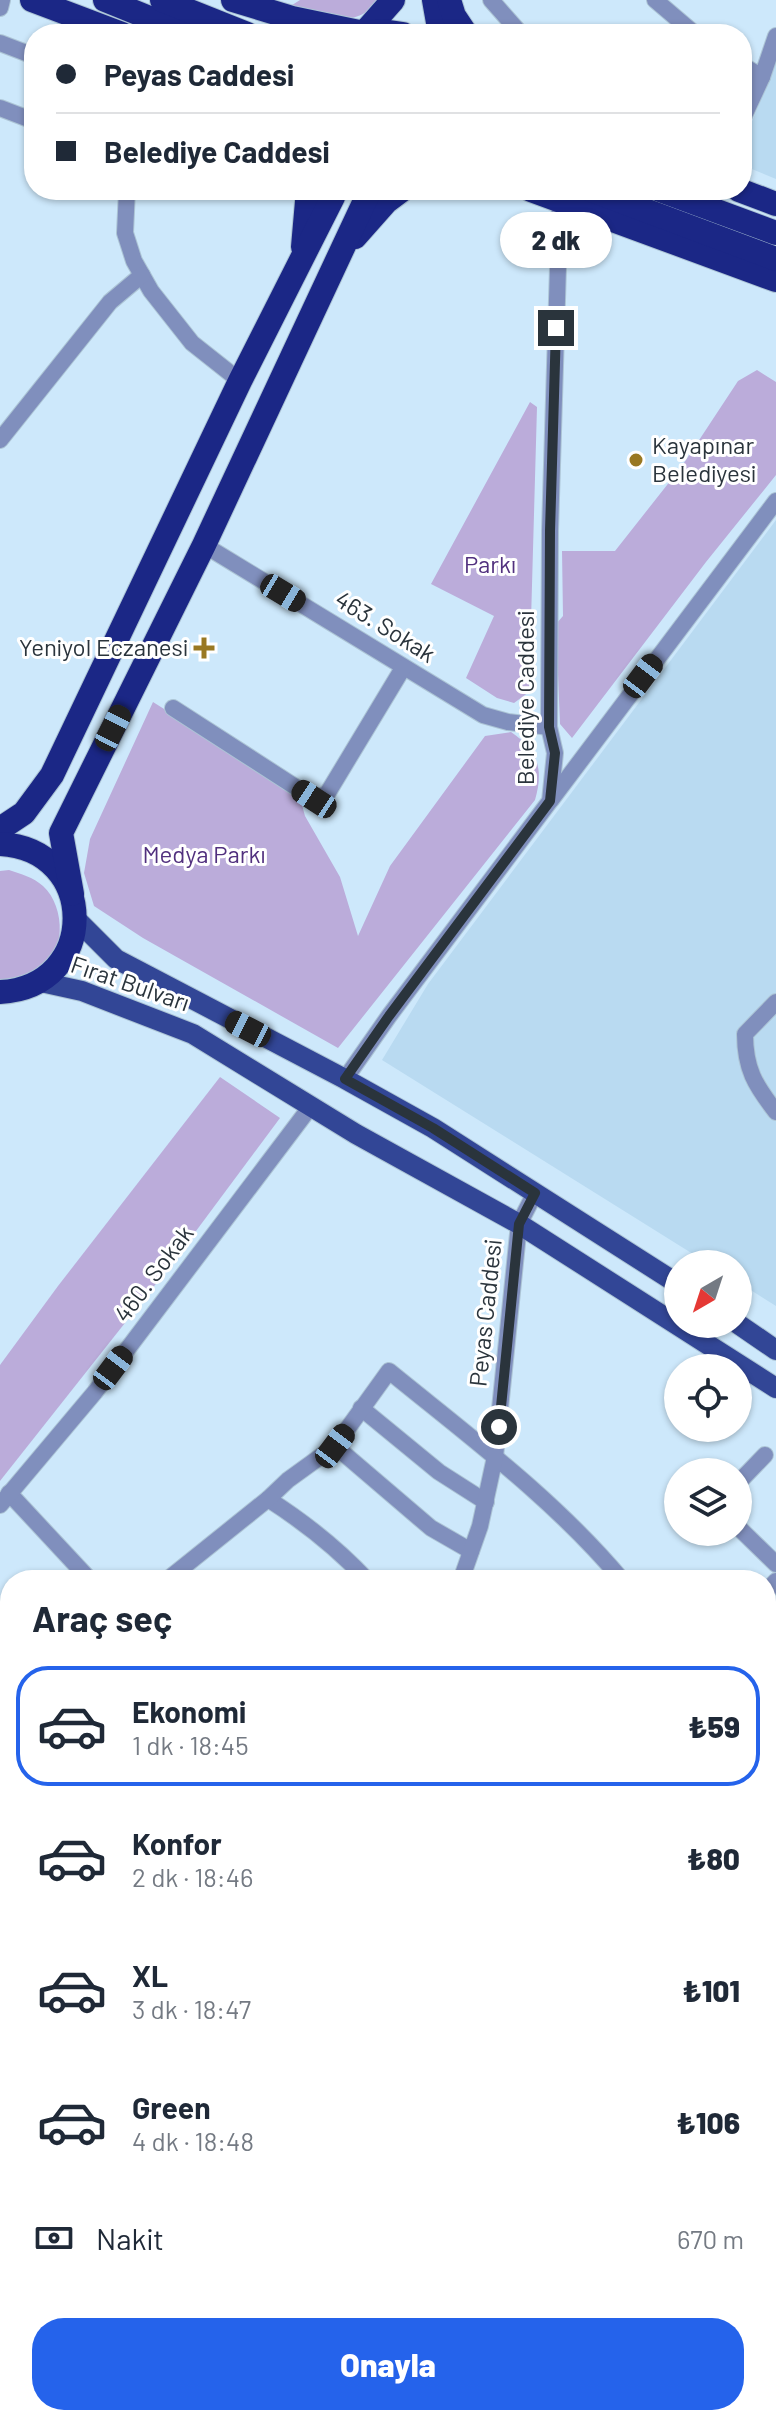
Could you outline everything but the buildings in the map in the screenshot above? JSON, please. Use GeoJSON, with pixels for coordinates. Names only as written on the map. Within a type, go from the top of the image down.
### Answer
{"type":"FeatureCollection","features":[{"type":"Feature","properties":{"kind":"highway"},"geometry":{"type":"LineString","coordinates":[[32,0],[96,24]]}},
{"type":"Feature","properties":{"kind":"highway"},"geometry":{"type":"LineString","coordinates":[[105,0],[164,24]]}},
{"type":"Feature","properties":{"kind":"highway"},"geometry":{"type":"LineString","coordinates":[[162,0],[222,24]]}},
{"type":"Feature","properties":{"kind":"highway"},"geometry":{"type":"LineString","coordinates":[[372,24],[393,0]]}},
{"type":"Feature","properties":{"kind":"highway"},"geometry":{"type":"LineString","coordinates":[[434,0],[438,24]]}},
{"type":"Feature","properties":{"kind":"highway"},"geometry":{"type":"LineString","coordinates":[[449,0],[459,24]]}},
{"type":"Feature","properties":{"kind":"highway"},"geometry":{"type":"LineString","coordinates":[[236,1],[321,24]]}},
{"type":"Feature","properties":{"kind":"highway"},"geometry":{"type":"LineString","coordinates":[[752,195],[776,204]]}},
{"type":"Feature","properties":{"kind":"highway"},"geometry":{"type":"LineString","coordinates":[[302,263],[307,200]]}},
{"type":"Feature","properties":{"kind":"highway"},"geometry":{"type":"LineString","coordinates":[[0,829],[24,813],[52,775],[240,381],[332,200]]}},
{"type":"Feature","properties":{"kind":"highway"},"geometry":{"type":"LineString","coordinates":[[6,996],[41,982],[59,965],[72,943],[76,919],[61,833],[204,545],[365,200]]}},
{"type":"Feature","properties":{"kind":"highway"},"geometry":{"type":"LineString","coordinates":[[332,268],[389,200]]}},
{"type":"Feature","properties":{"kind":"highway"},"geometry":{"type":"LineString","coordinates":[[618,200],[776,259]]}},
{"type":"Feature","properties":{"kind":"highway"},"geometry":{"type":"LineString","coordinates":[[687,200],[776,233]]}},
{"type":"Feature","properties":{"kind":"highway"},"geometry":{"type":"LineString","coordinates":[[560,201],[776,280]]}},
{"type":"Feature","properties":{"kind":"highway"},"geometry":{"type":"LineString","coordinates":[[0,844],[17,845],[41,854],[60,871],[72,894]]}},
{"type":"Feature","properties":{"kind":"main road","name":"Fırat Bulvarı"},"geometry":{"type":"LineString","coordinates":[[76,919],[116,959],[433,1128],[664,1275]]}},
{"type":"Feature","properties":{"kind":"main road","name":"Fırat Bulvarı"},"geometry":{"type":"LineString","coordinates":[[41,982],[82,991],[193,1034],[311,1106],[519,1224],[776,1388]]}},
{"type":"Feature","properties":{"kind":"main road"},"geometry":{"type":"LineString","coordinates":[[752,1334],[776,1350]]}},
{"type":"Feature","properties":{"kind":"street"},"geometry":{"type":"LineString","coordinates":[[0,8],[2,0]]}},
{"type":"Feature","properties":{"kind":"street"},"geometry":{"type":"LineString","coordinates":[[491,0],[512,24]]}},
{"type":"Feature","properties":{"kind":"street"},"geometry":{"type":"LineString","coordinates":[[655,0],[683,24]]}},
{"type":"Feature","properties":{"kind":"street"},"geometry":{"type":"LineString","coordinates":[[752,98],[776,36]]}},
{"type":"Feature","properties":{"kind":"street"},"geometry":{"type":"LineString","coordinates":[[0,43],[24,52]]}},
{"type":"Feature","properties":{"kind":"street"},"geometry":{"type":"LineString","coordinates":[[752,71],[762,77]]}},
{"type":"Feature","properties":{"kind":"street"},"geometry":{"type":"LineString","coordinates":[[0,108],[24,117]]}},
{"type":"Feature","properties":{"kind":"street"},"geometry":{"type":"LineString","coordinates":[[127,200],[125,233],[134,261],[151,291],[192,343],[240,381]]}},
{"type":"Feature","properties":{"kind":"street","name":"Belediye Caddesi"},"geometry":{"type":"LineString","coordinates":[[345,1079],[550,801],[555,753],[549,727],[550,531],[560,201]]}},
{"type":"Feature","properties":{"kind":"street"},"geometry":{"type":"LineString","coordinates":[[0,440],[110,302],[142,275]]}},
{"type":"Feature","properties":{"kind":"street"},"geometry":{"type":"LineString","coordinates":[[550,801],[776,501]]}},
{"type":"Feature","properties":{"kind":"street","name":"463. Sokak"},"geometry":{"type":"LineString","coordinates":[[204,545],[483,715],[508,722],[549,727]]}},
{"type":"Feature","properties":{"kind":"street"},"geometry":{"type":"LineString","coordinates":[[173,708],[314,799],[327,794],[403,668]]}},
{"type":"Feature","properties":{"kind":"street"},"geometry":{"type":"LineString","coordinates":[[776,1002],[745,1034],[745,1056],[755,1084],[776,1112]]}},
{"type":"Feature","properties":{"kind":"street","name":"460. Sokak"},"geometry":{"type":"LineString","coordinates":[[5,1499],[95,1392],[311,1106]]}},
{"type":"Feature","properties":{"kind":"street","name":"Peyas Caddesi"},"geometry":{"type":"LineString","coordinates":[[464,1570],[486,1502],[495,1457],[519,1224],[535,1193]]}},
{"type":"Feature","properties":{"kind":"street"},"geometry":{"type":"LineString","coordinates":[[179,1570],[288,1480],[335,1446],[389,1371],[568,1521],[607,1570]]}},
{"type":"Feature","properties":{"kind":"street"},"geometry":{"type":"LineString","coordinates":[[361,1408],[439,1472],[486,1502]]}},
{"type":"Feature","properties":{"kind":"street"},"geometry":{"type":"LineString","coordinates":[[335,1446],[431,1528],[471,1551]]}},
{"type":"Feature","properties":{"kind":"street"},"geometry":{"type":"LineString","coordinates":[[752,1468],[765,1455]]}},
{"type":"Feature","properties":{"kind":"street"},"geometry":{"type":"LineString","coordinates":[[5,1499],[80,1570]]}},
{"type":"Feature","properties":{"kind":"street"},"geometry":{"type":"LineString","coordinates":[[268,1499],[292,1515],[355,1570]]}},
{"type":"Feature","properties":{"kind":"street"},"geometry":{"type":"LineString","coordinates":[[752,1541],[776,1564]]}},
{"type":"Feature","properties":{"kind":"shaded area"},"geometry":{"type":"Polygon","coordinates":[[[776,62],[776,179],[752,169],[752,121],[776,62]]]}},
{"type":"Feature","properties":{"kind":"shaded area"},"geometry":{"type":"Polygon","coordinates":[[[776,520],[776,1306],[752,1291],[752,1250],[687,1250],[382,1060],[428,984],[776,520]]]}},
{"type":"Feature","properties":{"kind":"green space"},"geometry":{"type":"Polygon","coordinates":[[[300,0],[381,0],[359,16],[337,19],[289,7],[300,0]]]}},
{"type":"Feature","properties":{"kind":"green space"},"geometry":{"type":"Polygon","coordinates":[[[757,370],[776,382],[776,475],[572,738],[560,724],[556,624],[563,616],[562,551],[615,551],[682,466],[738,381],[757,370]]]}},
{"type":"Feature","properties":{"kind":"green space","name":"Parkı"},"geometry":{"type":"Polygon","coordinates":[[[530,402],[537,407],[529,692],[514,703],[497,698],[466,678],[494,616],[431,584],[530,402]]]}},
{"type":"Feature","properties":{"kind":"green space","name":"Medya Parkı"},"geometry":{"type":"Polygon","coordinates":[[[153,702],[299,794],[305,816],[340,877],[358,936],[390,866],[485,736],[511,732],[527,746],[536,761],[538,789],[535,800],[338,1048],[143,938],[94,906],[84,873],[90,839],[153,702]]]}},
{"type":"Feature","properties":{"kind":"green space"},"geometry":{"type":"Polygon","coordinates":[[[9,870],[35,880],[51,895],[60,931],[58,944],[46,966],[28,977],[0,984],[0,871],[9,870]]]}},
{"type":"Feature","properties":{"kind":"green space"},"geometry":{"type":"Polygon","coordinates":[[[220,1077],[280,1118],[170,1266],[0,1481],[0,1365],[220,1077]]]}},
{"type":"Feature","properties":{"kind":"place","name":"Kayapınar Belediyesi"},"geometry":{"type":"Point","coordinates":[636,460]}},
{"type":"Feature","properties":{"kind":"place","name":"Yeniyol Eczanesi"},"geometry":{"type":"Point","coordinates":[204,648]}},
{"type":"Feature","properties":{"kind":"route"},"geometry":{"type":"LineString","coordinates":[[499,1427],[519,1224],[535,1193],[433,1128],[345,1079],[550,801],[555,753],[549,727],[550,531],[556,328]]}}]}
